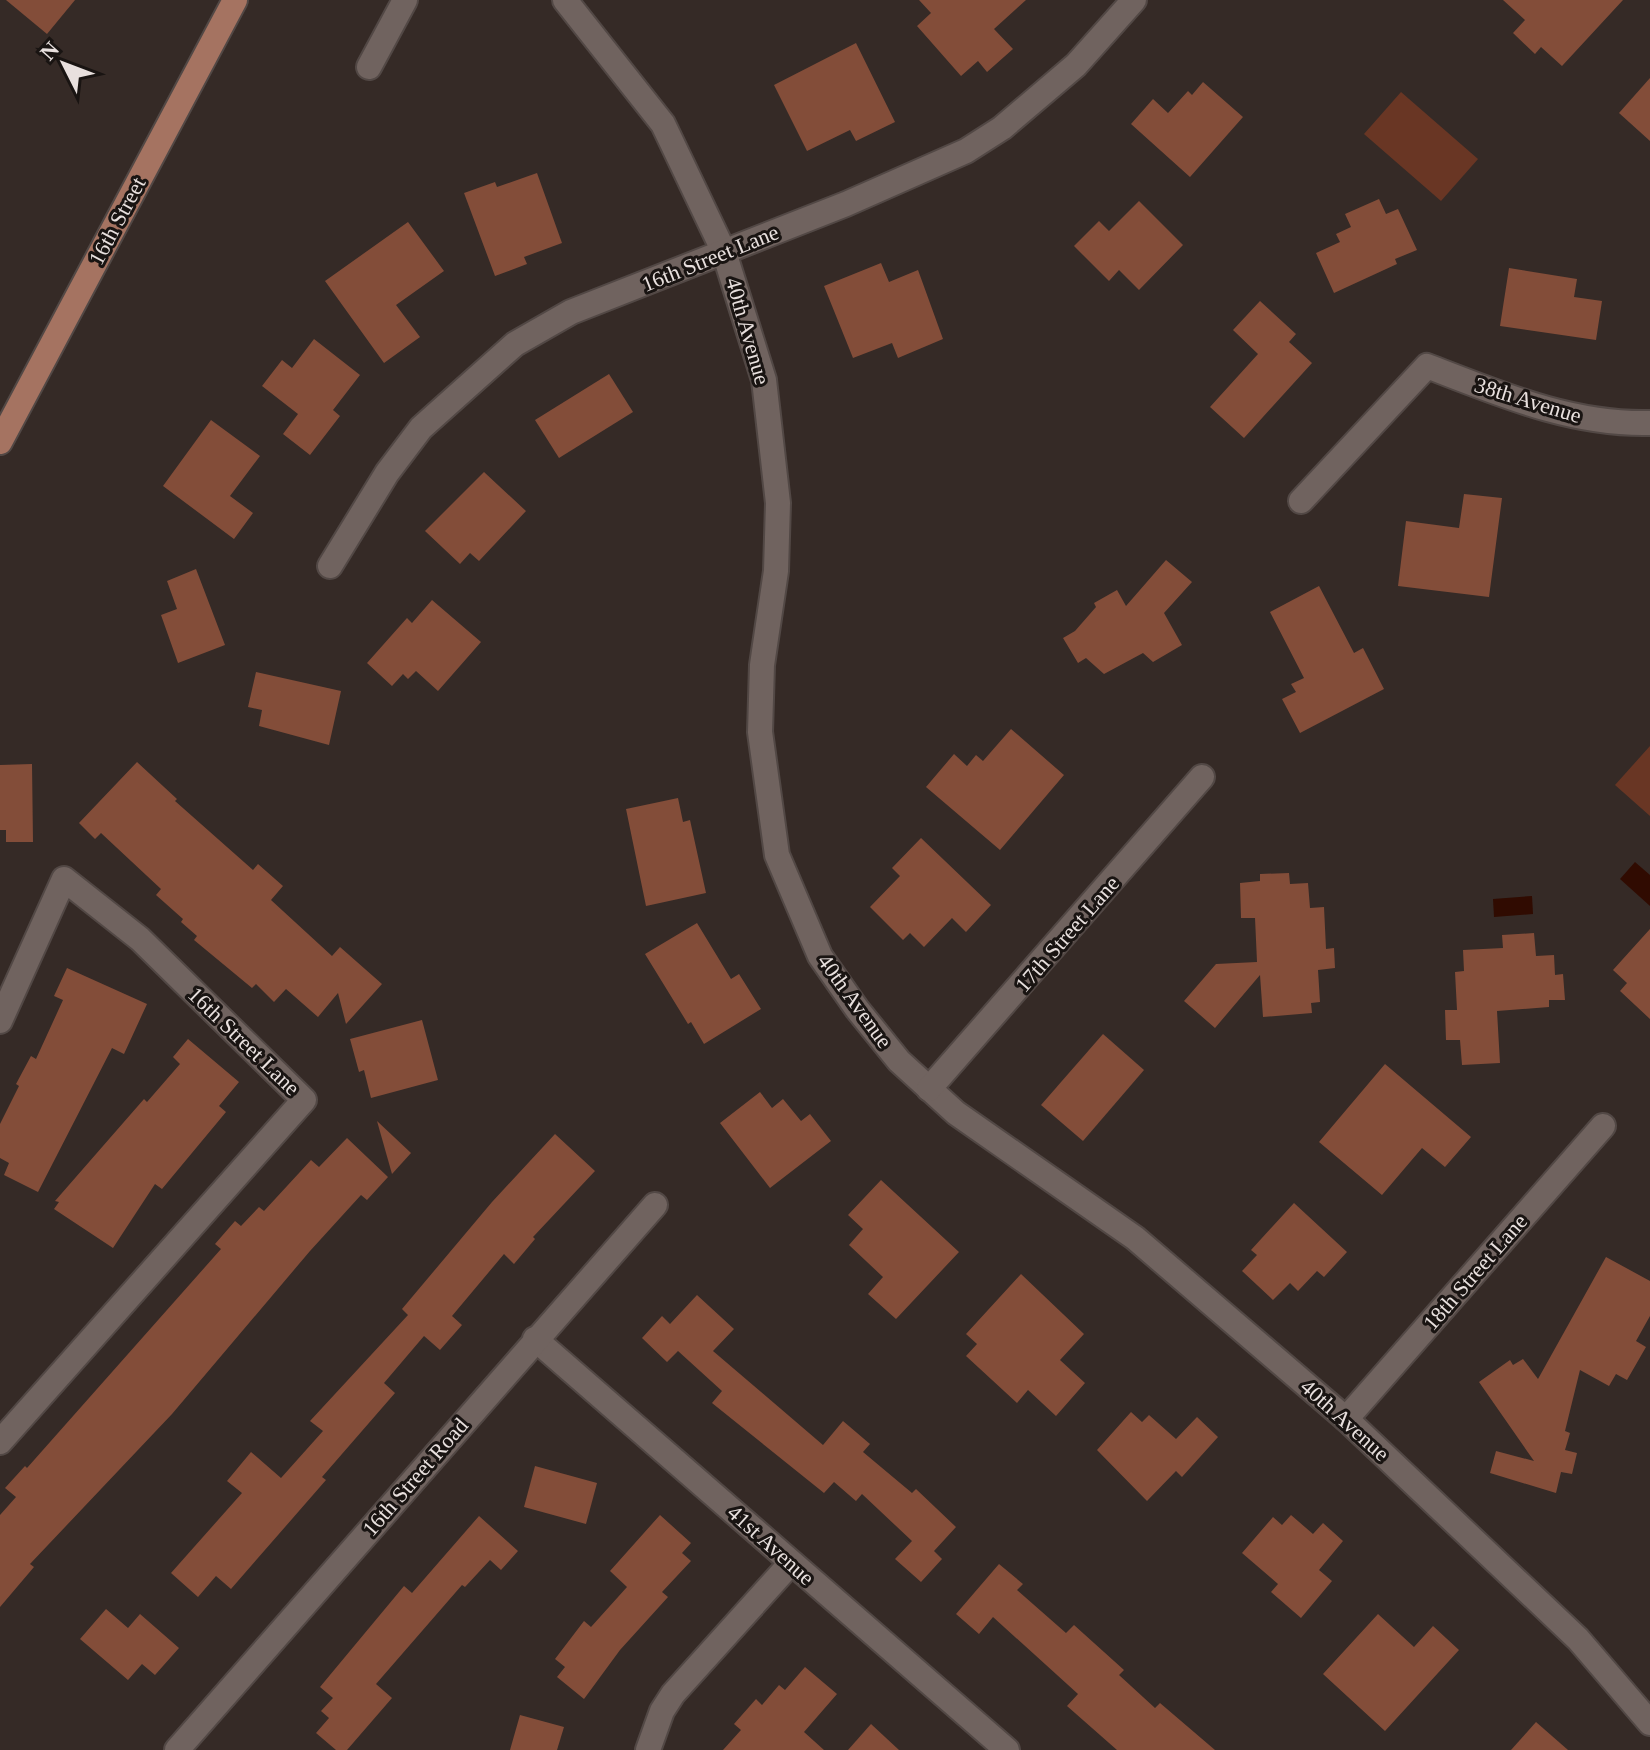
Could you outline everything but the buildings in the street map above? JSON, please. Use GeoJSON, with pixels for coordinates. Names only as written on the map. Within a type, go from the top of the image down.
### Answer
{"type":"FeatureCollection","features":[{"type":"Feature","properties":{"kind":"main road","name":"16th Street"},"geometry":{"type":"LineString","coordinates":[[0,442],[235,0]]}},
{"type":"Feature","properties":{"kind":"street"},"geometry":{"type":"LineString","coordinates":[[369,67],[405,0]]}},
{"type":"Feature","properties":{"kind":"street","name":"16th Street Lane"},"geometry":{"type":"LineString","coordinates":[[330,566],[387,473],[421,428],[515,344],[571,312],[966,151],[1002,128],[1076,65],[1134,0]]}},
{"type":"Feature","properties":{"kind":"street","name":"40th Avenue"},"geometry":{"type":"LineString","coordinates":[[570,1],[663,124],[724,252],[764,380],[778,503],[776,571],[762,665],[760,732],[777,855],[820,956],[882,1040],[929,1089],[956,1113],[1135,1238],[1346,1419],[1578,1639],[1650,1723]]}},
{"type":"Feature","properties":{"kind":"street","name":"38th Avenue"},"geometry":{"type":"LineString","coordinates":[[1301,501],[1427,366],[1533,406],[1608,424],[1650,423]]}},
{"type":"Feature","properties":{"kind":"street","name":"17th Street Lane"},"geometry":{"type":"LineString","coordinates":[[929,1089],[1202,777]]}},
{"type":"Feature","properties":{"kind":"street","name":"16th Street Lane"},"geometry":{"type":"LineString","coordinates":[[0,1021],[64,879],[140,939],[304,1100],[0,1442]]}},
{"type":"Feature","properties":{"kind":"street","name":"18th Street Lane"},"geometry":{"type":"LineString","coordinates":[[1346,1419],[1603,1126]]}},
{"type":"Feature","properties":{"kind":"street","name":"16th Street Road"},"geometry":{"type":"LineString","coordinates":[[177,1750],[655,1205]]}},
{"type":"Feature","properties":{"kind":"street","name":"41st Avenue"},"geometry":{"type":"LineString","coordinates":[[535,1339],[1007,1750]]}},
{"type":"Feature","properties":{"kind":"street"},"geometry":{"type":"LineString","coordinates":[[648,1750],[662,1711],[673,1694],[791,1563]]}},
{"type":"Feature","properties":{"kind":"shaded area"},"geometry":{"type":"Polygon","coordinates":[[[1401,92],[1478,159],[1441,201],[1364,134],[1401,92]]]}},
{"type":"Feature","properties":{"kind":"shaded area"},"geometry":{"type":"Polygon","coordinates":[[[1650,746],[1650,816],[1615,785],[1650,746]]]}},
{"type":"Feature","properties":{"kind":"shaded area"},"geometry":{"type":"Polygon","coordinates":[[[1635,862],[1650,875],[1650,906],[1620,879],[1635,862]]]}},
{"type":"Feature","properties":{"kind":"shaded area"},"geometry":{"type":"Polygon","coordinates":[[[1532,896],[1533,914],[1494,917],[1493,899],[1532,896]]]}}]}
